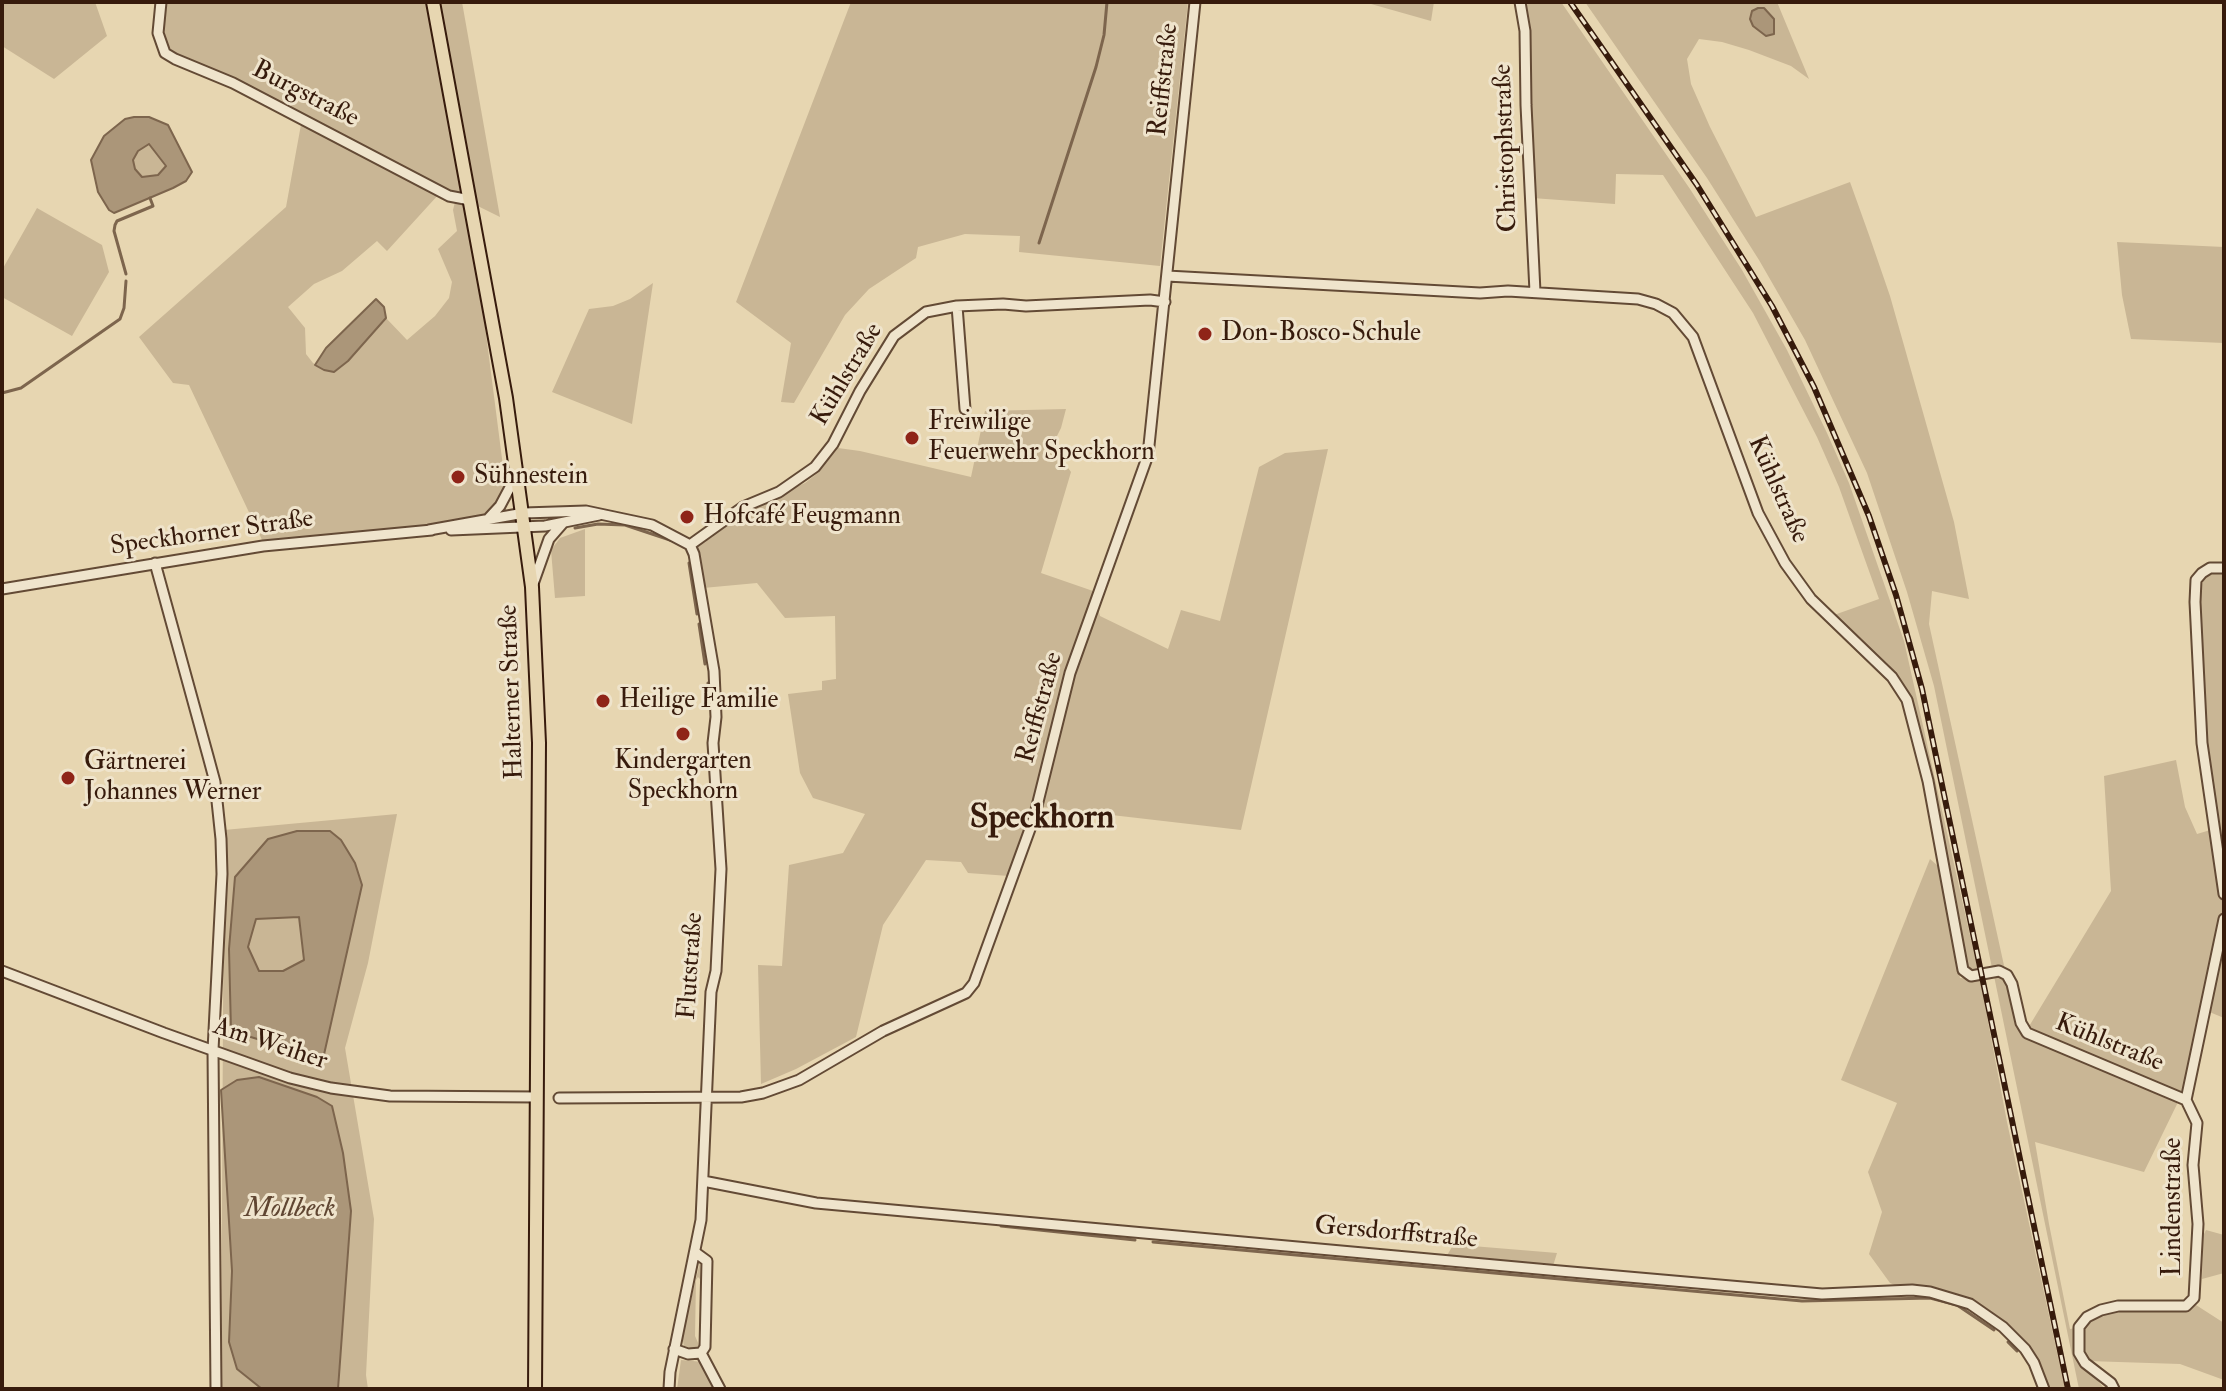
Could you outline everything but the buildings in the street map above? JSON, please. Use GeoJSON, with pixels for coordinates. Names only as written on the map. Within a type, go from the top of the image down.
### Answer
{"type":"FeatureCollection","features":[{"type":"Feature","properties":{"kind":"main road","name":"Halterner Straße"},"geometry":{"type":"LineString","coordinates":[[433,2],[518,473],[532,587],[539,743],[531,1097],[535,1389]]}},
{"type":"Feature","properties":{"kind":"street","name":"Burgstraße"},"geometry":{"type":"LineString","coordinates":[[161,2],[158,20],[165,53],[245,89],[449,196],[470,200]]}},
{"type":"Feature","properties":{"kind":"street","name":"Reiffstraße"},"geometry":{"type":"LineString","coordinates":[[559,1098],[741,1097],[763,1093],[790,1084],[883,1031],[966,993],[974,983],[1034,818],[1070,673],[1148,455],[1195,2]]}},
{"type":"Feature","properties":{"kind":"street","name":"Christophstraße"},"geometry":{"type":"LineString","coordinates":[[1520,2],[1525,31],[1535,292]]}},
{"type":"Feature","properties":{"kind":"street","name":"Kühlstraße"},"geometry":{"type":"LineString","coordinates":[[1167,276],[1638,299],[1673,313],[1693,337],[1758,513],[1785,563],[1811,599],[1892,677],[1907,700],[1928,781],[1963,970],[1971,976],[1999,971],[2007,975],[2021,1023],[2027,1033],[2186,1100]]}},
{"type":"Feature","properties":{"kind":"street","name":"Kühlstraße"},"geometry":{"type":"LineString","coordinates":[[690,545],[743,507],[779,492],[815,467],[833,444],[860,391],[894,336],[926,312],[957,306],[1003,304],[1165,302]]}},
{"type":"Feature","properties":{"kind":"street"},"geometry":{"type":"LineString","coordinates":[[957,306],[965,409]]}},
{"type":"Feature","properties":{"kind":"street"},"geometry":{"type":"LineString","coordinates":[[488,519],[500,506],[518,473]]}},
{"type":"Feature","properties":{"kind":"street"},"geometry":{"type":"LineString","coordinates":[[524,513],[586,511],[602,514],[652,525],[690,545]]}},
{"type":"Feature","properties":{"kind":"street","name":"Speckhorner Straße"},"geometry":{"type":"LineString","coordinates":[[429,530],[524,513]]}},
{"type":"Feature","properties":{"kind":"street"},"geometry":{"type":"LineString","coordinates":[[526,527],[602,514]]}},
{"type":"Feature","properties":{"kind":"street"},"geometry":{"type":"LineString","coordinates":[[532,587],[549,539],[563,523]]}},
{"type":"Feature","properties":{"kind":"street","name":"Speckhorner Straße"},"geometry":{"type":"LineString","coordinates":[[2,589],[263,546],[429,530],[526,527]]}},
{"type":"Feature","properties":{"kind":"street","name":"Flutstraße"},"geometry":{"type":"LineString","coordinates":[[669,1389],[674,1349],[696,1253],[721,869],[713,743],[716,717],[714,671],[690,545]]}},
{"type":"Feature","properties":{"kind":"street"},"geometry":{"type":"LineString","coordinates":[[155,563],[208,756],[217,800],[222,874],[213,1050],[216,1389]]}},
{"type":"Feature","properties":{"kind":"street"},"geometry":{"type":"LineString","coordinates":[[2224,568],[2210,568],[2196,580],[2195,602],[2202,743],[2224,894]]}},
{"type":"Feature","properties":{"kind":"street","name":"Lindenstraße"},"geometry":{"type":"LineString","coordinates":[[2114,1389],[2111,1383],[2085,1363],[2079,1353],[2079,1327],[2087,1317],[2118,1306],[2186,1306],[2194,1298],[2198,1224],[2193,1165],[2197,1123],[2186,1100],[2224,919]]}},
{"type":"Feature","properties":{"kind":"street","name":"Am Weiher"},"geometry":{"type":"LineString","coordinates":[[2,971],[290,1078],[331,1088],[390,1096],[531,1097]]}},
{"type":"Feature","properties":{"kind":"street","name":"Gersdorffstraße"},"geometry":{"type":"LineString","coordinates":[[703,1181],[816,1203],[1560,1271],[1822,1294],[1930,1292],[1970,1304],[2003,1327],[2030,1356],[2044,1389]]}},
{"type":"Feature","properties":{"kind":"street"},"geometry":{"type":"LineString","coordinates":[[696,1253],[707,1261],[705,1347],[701,1353]]}},
{"type":"Feature","properties":{"kind":"street"},"geometry":{"type":"LineString","coordinates":[[674,1349],[688,1354],[701,1353]]}},
{"type":"Feature","properties":{"kind":"street"},"geometry":{"type":"LineString","coordinates":[[701,1353],[720,1389]]}},
{"type":"Feature","properties":{"kind":"shaded area"},"geometry":{"type":"Polygon","coordinates":[[[2,2],[95,2],[107,36],[54,79],[2,46],[2,2]]]}},
{"type":"Feature","properties":{"kind":"shaded area"},"geometry":{"type":"Polygon","coordinates":[[[162,2],[462,2],[500,217],[166,52],[162,44],[162,2]]]}},
{"type":"Feature","properties":{"kind":"shaded area"},"geometry":{"type":"Polygon","coordinates":[[[851,2],[1188,2],[1160,266],[1019,252],[1020,236],[965,234],[918,247],[916,258],[869,289],[845,315],[794,403],[781,402],[791,343],[736,302],[851,2]]]}},
{"type":"Feature","properties":{"kind":"shaded area"},"geometry":{"type":"Polygon","coordinates":[[[1364,2],[1434,2],[1431,21],[1364,2]]]}},
{"type":"Feature","properties":{"kind":"shaded area"},"geometry":{"type":"Polygon","coordinates":[[[1521,2],[1561,2],[1742,270],[1787,350],[1827,433],[1849,483],[1904,641],[1978,971],[1966,969],[1907,691],[1896,675],[1834,615],[1879,599],[1839,487],[1817,437],[1753,313],[1663,175],[1616,174],[1615,204],[1532,198],[1521,2]]]}},
{"type":"Feature","properties":{"kind":"shaded area"},"geometry":{"type":"Polygon","coordinates":[[[1585,2],[1777,2],[1809,79],[1791,66],[1749,50],[1699,39],[1687,59],[1691,84],[1756,217],[1850,182],[1869,235],[1890,296],[1954,522],[1969,599],[1932,591],[1929,624],[2005,970],[1992,968],[1934,686],[1907,592],[1867,473],[1805,340],[1759,260],[1707,178],[1585,2]]]}},
{"type":"Feature","properties":{"kind":"shaded area"},"geometry":{"type":"Polygon","coordinates":[[[302,119],[439,194],[387,251],[377,241],[342,271],[314,284],[288,307],[305,328],[306,354],[324,370],[334,372],[348,361],[386,318],[407,340],[435,316],[449,298],[452,282],[438,249],[457,231],[453,210],[455,202],[470,209],[505,482],[500,500],[482,516],[263,542],[189,385],[173,383],[139,337],[286,207],[302,119]]]}},
{"type":"Feature","properties":{"kind":"shaded area"},"geometry":{"type":"Polygon","coordinates":[[[149,144],[167,166],[158,175],[142,177],[135,169],[133,160],[138,151],[149,144]]]}},
{"type":"Feature","properties":{"kind":"shaded area"},"geometry":{"type":"Polygon","coordinates":[[[37,208],[102,245],[109,272],[72,336],[2,297],[2,270],[37,208]]]}},
{"type":"Feature","properties":{"kind":"shaded area"},"geometry":{"type":"Polygon","coordinates":[[[2117,242],[2224,247],[2224,343],[2131,339],[2122,295],[2117,242]]]}},
{"type":"Feature","properties":{"kind":"shaded area"},"geometry":{"type":"Polygon","coordinates":[[[653,283],[632,424],[552,392],[589,309],[613,306],[630,299],[653,283]]]}},
{"type":"Feature","properties":{"kind":"shaded area"},"geometry":{"type":"Polygon","coordinates":[[[1066,409],[1052,446],[1071,472],[1041,573],[1093,591],[1100,616],[1168,649],[1181,610],[1220,621],[1259,467],[1285,453],[1328,449],[1241,830],[1034,806],[1009,876],[968,873],[961,862],[926,860],[883,925],[856,1037],[761,1084],[758,965],[782,966],[789,865],[843,853],[865,814],[813,798],[800,773],[788,694],[822,690],[822,681],[836,679],[835,616],[785,618],[757,583],[703,588],[697,549],[700,543],[750,507],[805,483],[819,472],[838,448],[971,477],[985,411],[1066,409]]]}},
{"type":"Feature","properties":{"kind":"shaded area"},"geometry":{"type":"Polygon","coordinates":[[[585,529],[585,596],[555,598],[551,550],[560,538],[585,529]]]}},
{"type":"Feature","properties":{"kind":"shaded area"},"geometry":{"type":"Polygon","coordinates":[[[2224,570],[2224,1018],[2207,1011],[2181,1093],[2040,1037],[2028,1028],[2111,891],[2104,776],[2176,760],[2185,807],[2197,834],[2217,828],[2202,742],[2195,602],[2205,576],[2224,570]]]}},
{"type":"Feature","properties":{"kind":"shaded area"},"geometry":{"type":"Polygon","coordinates":[[[397,814],[368,963],[345,1048],[374,1219],[366,1375],[368,1389],[221,1389],[224,830],[397,814]]]}},
{"type":"Feature","properties":{"kind":"shaded area"},"geometry":{"type":"Polygon","coordinates":[[[1930,859],[1938,866],[1960,978],[1980,979],[2007,1122],[2065,1389],[2049,1389],[2029,1348],[1991,1313],[1947,1291],[1890,1283],[1869,1254],[1882,1212],[1868,1172],[1897,1103],[1841,1080],[1930,859]]]}},
{"type":"Feature","properties":{"kind":"shaded area"},"geometry":{"type":"Polygon","coordinates":[[[1999,975],[2006,980],[2018,1025],[2179,1100],[2144,1172],[2035,1142],[2070,1329],[2075,1328],[2078,1359],[2105,1389],[2079,1389],[1994,976],[1999,975]]]}},
{"type":"Feature","properties":{"kind":"shaded area"},"geometry":{"type":"Polygon","coordinates":[[[2206,1230],[2224,1235],[2224,1273],[2202,1279],[2203,1236],[2206,1230]]]}},
{"type":"Feature","properties":{"kind":"shaded area"},"geometry":{"type":"Polygon","coordinates":[[[1460,1245],[1557,1253],[1553,1266],[1446,1257],[1452,1247],[1460,1245]]]}},
{"type":"Feature","properties":{"kind":"shaded area"},"geometry":{"type":"Polygon","coordinates":[[[700,1262],[700,1279],[698,1277],[696,1280],[695,1336],[699,1345],[694,1349],[684,1346],[682,1337],[700,1262]]]}},
{"type":"Feature","properties":{"kind":"shaded area"},"geometry":{"type":"Polygon","coordinates":[[[2196,1305],[2224,1323],[2224,1380],[2180,1364],[2088,1361],[2084,1354],[2083,1330],[2096,1317],[2120,1309],[2186,1311],[2196,1305]]]}},
{"type":"Feature","properties":{"kind":"shaded area"},"geometry":{"type":"Polygon","coordinates":[[[681,1360],[704,1362],[717,1389],[677,1389],[681,1360]]]}},
{"type":"Feature","properties":{"kind":"water"},"geometry":{"type":"Polygon","coordinates":[[[1764,8],[1774,19],[1774,34],[1766,36],[1753,26],[1750,19],[1752,11],[1764,8]]]}},
{"type":"Feature","properties":{"kind":"water"},"geometry":{"type":"Polygon","coordinates":[[[149,117],[168,125],[192,172],[186,181],[173,188],[114,213],[98,192],[91,160],[104,136],[125,119],[149,117]],[[149,144],[138,151],[133,160],[135,169],[142,177],[158,175],[166,166],[149,144]]]}},
{"type":"Feature","properties":{"kind":"water"},"geometry":{"type":"Polygon","coordinates":[[[376,299],[384,307],[386,318],[348,361],[334,372],[315,365],[326,348],[376,299]]]}},
{"type":"Feature","properties":{"kind":"water"},"geometry":{"type":"Polygon","coordinates":[[[297,831],[330,831],[341,840],[355,863],[362,885],[323,1059],[231,1031],[229,949],[235,877],[268,839],[297,831]],[[299,917],[256,919],[248,947],[259,971],[283,971],[304,960],[299,917]]]}},
{"type":"Feature","properties":{"kind":"water","name":"Mollbeck"},"geometry":{"type":"Polygon","coordinates":[[[259,1077],[317,1097],[332,1106],[343,1153],[351,1211],[338,1389],[262,1389],[237,1369],[229,1342],[232,1271],[221,1090],[237,1080],[259,1077]]]}},
{"type":"Feature","properties":{"kind":"waterway"},"geometry":{"type":"LineString","coordinates":[[1039,243],[1096,67],[1104,35],[1107,2]]}},
{"type":"Feature","properties":{"kind":"waterway"},"geometry":{"type":"LineString","coordinates":[[126,274],[115,225],[117,221],[153,206],[150,198]]}},
{"type":"Feature","properties":{"kind":"waterway"},"geometry":{"type":"LineString","coordinates":[[2,393],[21,388],[120,319],[126,281]]}},
{"type":"Feature","properties":{"kind":"waterway"},"geometry":{"type":"LineString","coordinates":[[575,528],[598,524],[625,525],[670,540]]}},
{"type":"Feature","properties":{"kind":"waterway"},"geometry":{"type":"LineString","coordinates":[[689,563],[697,614]]}},
{"type":"Feature","properties":{"kind":"waterway"},"geometry":{"type":"LineString","coordinates":[[699,624],[705,664]]}},
{"type":"Feature","properties":{"kind":"waterway"},"geometry":{"type":"LineString","coordinates":[[708,683],[709,701]]}},
{"type":"Feature","properties":{"kind":"waterway"},"geometry":{"type":"LineString","coordinates":[[1001,1226],[1135,1240]]}},
{"type":"Feature","properties":{"kind":"waterway"},"geometry":{"type":"LineString","coordinates":[[1153,1242],[1802,1301],[1930,1298],[1957,1305],[1994,1330]]}},
{"type":"Feature","properties":{"kind":"waterway"},"geometry":{"type":"LineString","coordinates":[[2008,1342],[2017,1351]]}},
{"type":"Feature","properties":{"kind":"railway"},"geometry":{"type":"LineString","coordinates":[[1570,2],[1697,185],[1772,306],[1814,387],[1869,516],[1896,595],[1922,689],[2068,1389]]}},
{"type":"Feature","properties":{"kind":"place","name":"Don-Bosco-Schule"},"geometry":{"type":"Point","coordinates":[1205,334]}},
{"type":"Feature","properties":{"kind":"place","name":"Freiwilige Feuerwehr Speckhorn"},"geometry":{"type":"Point","coordinates":[912,438]}},
{"type":"Feature","properties":{"kind":"place","name":"Sühnestein"},"geometry":{"type":"Point","coordinates":[458,477]}},
{"type":"Feature","properties":{"kind":"place","name":"Hofcafé Feugmann"},"geometry":{"type":"Point","coordinates":[687,517]}},
{"type":"Feature","properties":{"kind":"place","name":"Heilige Familie"},"geometry":{"type":"Point","coordinates":[603,701]}},
{"type":"Feature","properties":{"kind":"place","name":"Kindergarten Speckhorn"},"geometry":{"type":"Point","coordinates":[683,734]}},
{"type":"Feature","properties":{"kind":"place","name":"Gärtnerei Johannes Werner"},"geometry":{"type":"Point","coordinates":[68,778]}},
{"type":"Feature","properties":{"kind":"district","name":"Speckhorn"},"geometry":{"type":"Point","coordinates":[1042,820]}}]}
